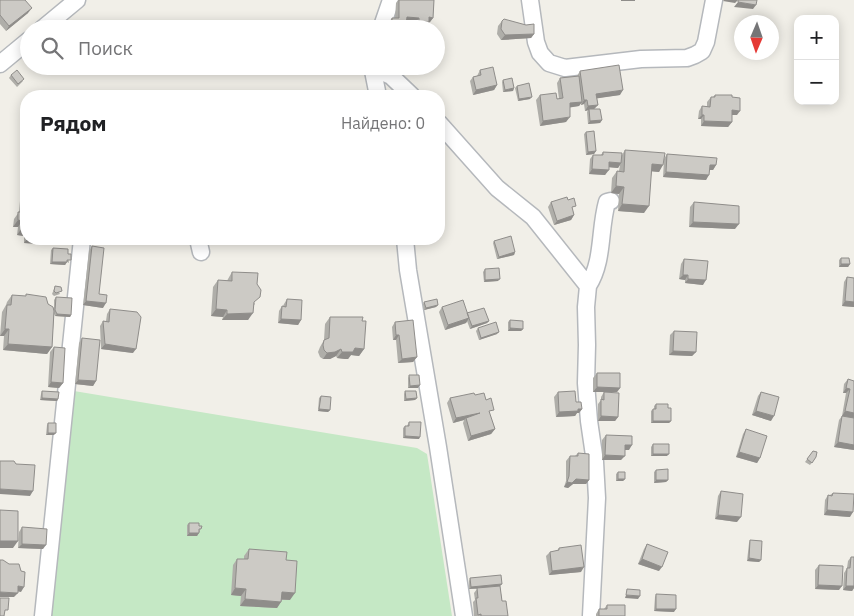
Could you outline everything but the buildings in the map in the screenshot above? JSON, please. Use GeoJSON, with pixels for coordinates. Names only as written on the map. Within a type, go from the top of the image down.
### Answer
{"type":"FeatureCollection","features":[{"type":"Feature","properties":{"kind":"street"},"geometry":{"type":"LineString","coordinates":[[53,20],[77,0]]}},
{"type":"Feature","properties":{"kind":"street"},"geometry":{"type":"LineString","coordinates":[[384,20],[391,0]]}},
{"type":"Feature","properties":{"kind":"street"},"geometry":{"type":"LineString","coordinates":[[530,0],[536,42],[540,53],[549,63],[565,68],[640,59],[687,58],[702,52],[706,42],[714,0]]}},
{"type":"Feature","properties":{"kind":"street"},"geometry":{"type":"LineString","coordinates":[[0,64],[20,47]]}},
{"type":"Feature","properties":{"kind":"street"},"geometry":{"type":"LineString","coordinates":[[374,75],[377,90]]}},
{"type":"Feature","properties":{"kind":"street"},"geometry":{"type":"LineString","coordinates":[[388,75],[405,90]]}},
{"type":"Feature","properties":{"kind":"street"},"geometry":{"type":"LineString","coordinates":[[445,130],[497,188],[533,217],[588,286]]}},
{"type":"Feature","properties":{"kind":"street"},"geometry":{"type":"LineString","coordinates":[[591,616],[597,498],[586,383],[586,307],[588,286],[596,272],[603,216],[607,202],[611,201]]}},
{"type":"Feature","properties":{"kind":"street"},"geometry":{"type":"LineString","coordinates":[[43,616],[81,245]]}},
{"type":"Feature","properties":{"kind":"street"},"geometry":{"type":"LineString","coordinates":[[406,245],[464,616]]}},
{"type":"Feature","properties":{"kind":"green space"},"geometry":{"type":"Polygon","coordinates":[[[74,391],[417,448],[427,454],[452,616],[51,616],[74,391]]]}}]}
